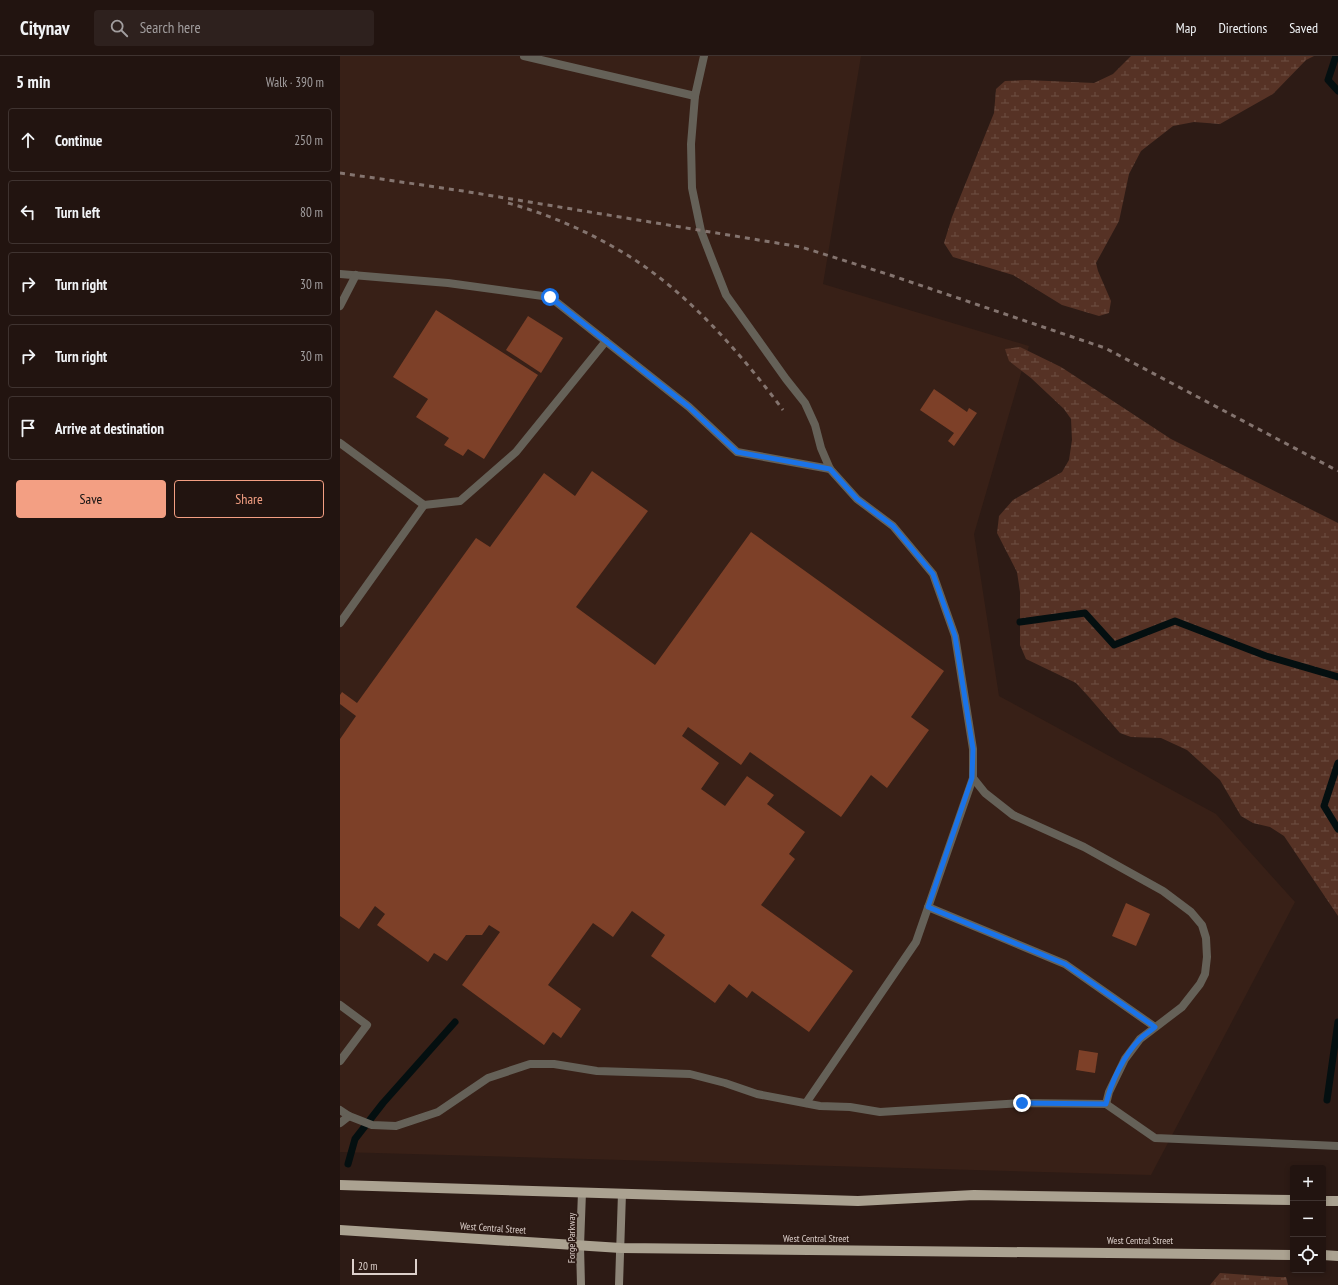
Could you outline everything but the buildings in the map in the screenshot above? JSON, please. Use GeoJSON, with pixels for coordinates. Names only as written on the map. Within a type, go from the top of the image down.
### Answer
{"type":"FeatureCollection","features":[{"type":"Feature","properties":{"kind":"main road"},"geometry":{"type":"LineString","coordinates":[[340,1185],[858,1201],[974,1195],[1290,1200]]}},
{"type":"Feature","properties":{"kind":"main road"},"geometry":{"type":"LineString","coordinates":[[1326,1201],[1338,1201]]}},
{"type":"Feature","properties":{"kind":"main road","name":"West Central Street"},"geometry":{"type":"LineString","coordinates":[[340,1230],[621,1248],[1290,1254]]}},
{"type":"Feature","properties":{"kind":"main road"},"geometry":{"type":"LineString","coordinates":[[1326,1255],[1338,1256]]}},
{"type":"Feature","properties":{"kind":"street","name":"Forge Parkway"},"geometry":{"type":"LineString","coordinates":[[581,1285],[580,1246],[582,1192]]}},
{"type":"Feature","properties":{"kind":"street"},"geometry":{"type":"LineString","coordinates":[[619,1285],[622,1193]]}},
{"type":"Feature","properties":{"kind":"lane"},"geometry":{"type":"LineString","coordinates":[[524,56],[695,96]]}},
{"type":"Feature","properties":{"kind":"lane"},"geometry":{"type":"LineString","coordinates":[[704,56],[695,96],[691,144],[692,188],[701,231],[726,295],[805,403],[816,425],[822,448],[830,469],[857,499],[893,526],[933,574],[955,636],[973,749],[972,778],[916,942],[806,1104]]}},
{"type":"Feature","properties":{"kind":"lane"},"geometry":{"type":"LineString","coordinates":[[340,274],[448,283],[550,297],[689,407],[737,452],[830,469]]}},
{"type":"Feature","properties":{"kind":"lane"},"geometry":{"type":"LineString","coordinates":[[340,306],[356,276]]}},
{"type":"Feature","properties":{"kind":"lane"},"geometry":{"type":"LineString","coordinates":[[340,443],[424,505],[460,501],[516,452],[606,341]]}},
{"type":"Feature","properties":{"kind":"lane"},"geometry":{"type":"LineString","coordinates":[[340,623],[424,505]]}},
{"type":"Feature","properties":{"kind":"lane"},"geometry":{"type":"LineString","coordinates":[[972,778],[985,793],[1013,815],[1084,847],[1163,891],[1191,912],[1202,925],[1206,938],[1207,957],[1205,974],[1200,984],[1182,1007],[1140,1039],[1125,1059],[1109,1092],[1106,1104]]}},
{"type":"Feature","properties":{"kind":"lane"},"geometry":{"type":"LineString","coordinates":[[928,907],[1065,964],[1155,1027]]}},
{"type":"Feature","properties":{"kind":"lane"},"geometry":{"type":"LineString","coordinates":[[340,1006],[367,1025],[340,1061]]}},
{"type":"Feature","properties":{"kind":"lane"},"geometry":{"type":"LineString","coordinates":[[340,1110],[349,1116],[372,1125],[396,1126],[438,1112],[488,1078],[530,1064],[554,1064],[597,1071],[690,1074],[725,1083],[757,1094],[806,1104],[850,1107],[880,1112],[1022,1103],[1106,1104],[1155,1138],[1338,1146]]}},
{"type":"Feature","properties":{"kind":"lane"},"geometry":{"type":"LineString","coordinates":[[340,1123],[349,1116]]}},
{"type":"Feature","properties":{"kind":"shaded area"},"geometry":{"type":"Polygon","coordinates":[[[340,56],[861,56],[823,284],[1029,346],[974,534],[999,696],[1216,814],[1295,902],[1151,1175],[340,1152],[340,56]]]}},
{"type":"Feature","properties":{"kind":"green space"},"geometry":{"type":"Polygon","coordinates":[[[1131,56],[1314,56],[1306,60],[1273,94],[1220,124],[1194,122],[1173,126],[1141,151],[1129,174],[1119,221],[1096,263],[1111,301],[1109,313],[1099,316],[1062,305],[1013,275],[953,257],[944,243],[952,217],[994,113],[996,89],[1005,81],[1026,80],[1094,83],[1113,74],[1131,56]]]}},
{"type":"Feature","properties":{"kind":"green space"},"geometry":{"type":"Polygon","coordinates":[[[1020,347],[1061,367],[1171,439],[1338,523],[1338,916],[1284,836],[1270,827],[1253,823],[1241,816],[1220,780],[1187,750],[1161,738],[1131,737],[1120,733],[1076,683],[1026,659],[1020,645],[1020,592],[1017,572],[997,533],[999,516],[1013,500],[1062,472],[1069,460],[1072,440],[1071,419],[1064,409],[1031,378],[1009,361],[1005,349],[1020,347]]]}},
{"type":"Feature","properties":{"kind":"green space"},"geometry":{"type":"Polygon","coordinates":[[[1220,1273],[1286,1277],[1288,1285],[1210,1285],[1220,1273]]]}},
{"type":"Feature","properties":{"kind":"waterway"},"geometry":{"type":"LineString","coordinates":[[1336,56],[1328,80],[1338,91]]}},
{"type":"Feature","properties":{"kind":"waterway"},"geometry":{"type":"LineString","coordinates":[[1020,622],[1085,613],[1114,645],[1175,621],[1266,656],[1338,677]]}},
{"type":"Feature","properties":{"kind":"waterway"},"geometry":{"type":"LineString","coordinates":[[1338,763],[1324,806],[1338,829]]}},
{"type":"Feature","properties":{"kind":"waterway"},"geometry":{"type":"LineString","coordinates":[[348,1164],[355,1139],[383,1103],[455,1022]]}},
{"type":"Feature","properties":{"kind":"waterway"},"geometry":{"type":"LineString","coordinates":[[1327,1100],[1338,1022]]}},
{"type":"Feature","properties":{"kind":"railway"},"geometry":{"type":"LineString","coordinates":[[340,173],[463,191],[801,247],[890,275],[1105,348],[1338,471]]}},
{"type":"Feature","properties":{"kind":"railway"},"geometry":{"type":"LineString","coordinates":[[508,203],[556,219],[587,233],[618,249],[654,273],[695,308],[733,348],[783,410]]}},
{"type":"Feature","properties":{"kind":"route"},"geometry":{"type":"LineString","coordinates":[[550,297],[689,407],[737,452],[830,469],[857,499],[893,526],[933,574],[955,636],[973,749],[972,778],[928,907],[1065,964],[1155,1027],[1140,1039],[1125,1059],[1109,1092],[1106,1104],[1022,1103]]}}]}
